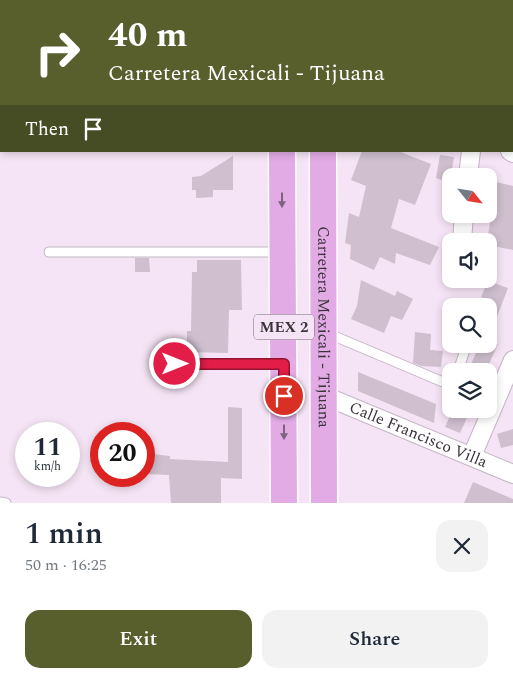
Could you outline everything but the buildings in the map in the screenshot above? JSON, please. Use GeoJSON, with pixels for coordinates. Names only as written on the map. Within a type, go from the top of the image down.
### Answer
{"type":"FeatureCollection","features":[{"type":"Feature","properties":{"kind":"main road","name":"MEX 2"},"geometry":{"type":"LineString","coordinates":[[282,152],[284,503]]}},
{"type":"Feature","properties":{"kind":"main road","name":"Carretera Mexicali - Tijuana"},"geometry":{"type":"LineString","coordinates":[[324,152],[324,503]]}},
{"type":"Feature","properties":{"kind":"street"},"geometry":{"type":"LineString","coordinates":[[469,168],[471,152]]}},
{"type":"Feature","properties":{"kind":"street"},"geometry":{"type":"LineString","coordinates":[[472,456],[513,360]]}},
{"type":"Feature","properties":{"kind":"street","name":"Calle Francisco Villa"},"geometry":{"type":"LineString","coordinates":[[325,396],[513,474]]}},
{"type":"Feature","properties":{"kind":"lane"},"geometry":{"type":"LineString","coordinates":[[49,252],[283,252]]}},
{"type":"Feature","properties":{"kind":"lane"},"geometry":{"type":"LineString","coordinates":[[324,332],[442,382]]}},
{"type":"Feature","properties":{"kind":"lane"},"geometry":{"type":"LineString","coordinates":[[175,364],[284,364]]}},
{"type":"Feature","properties":{"kind":"lane"},"geometry":{"type":"LineString","coordinates":[[0,502],[6,503]]}},
{"type":"Feature","properties":{"kind":"route"},"geometry":{"type":"LineString","coordinates":[[175,364],[284,364],[284,396]]}}]}
